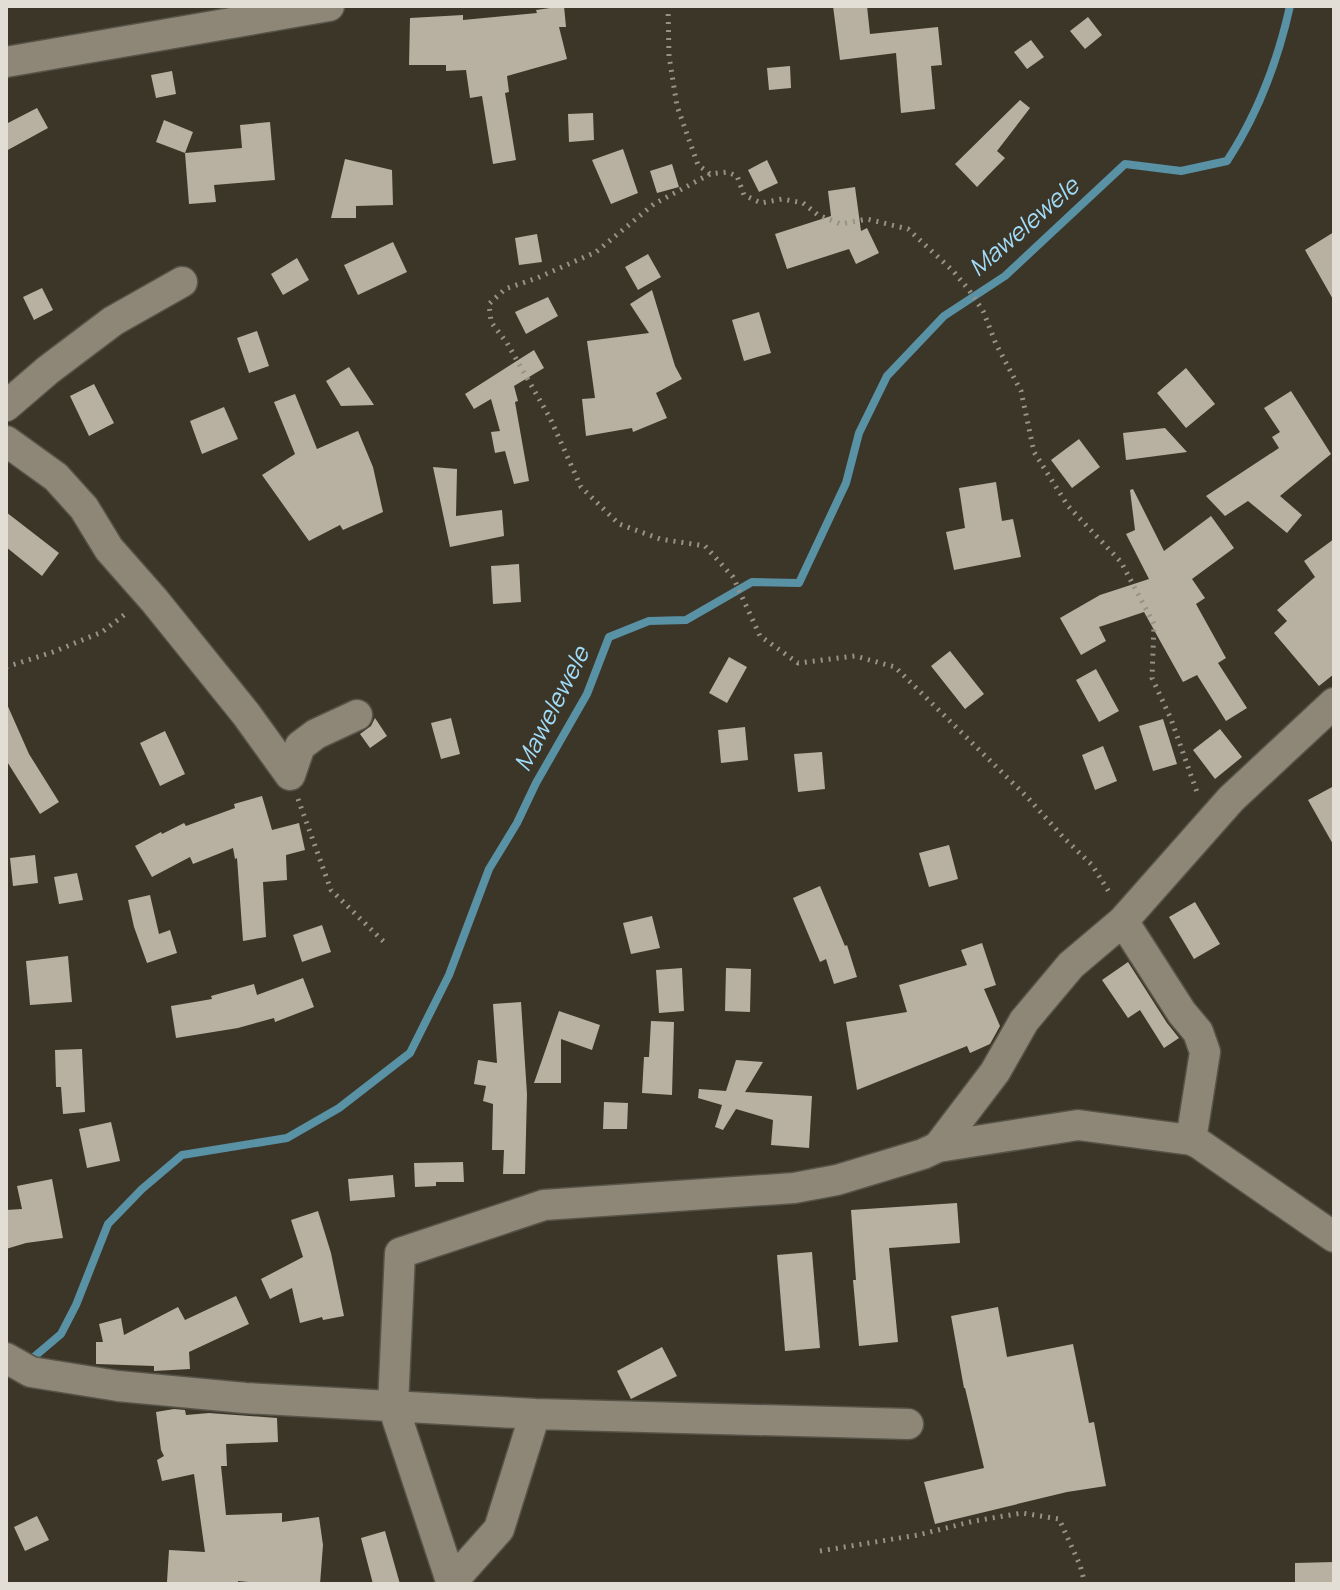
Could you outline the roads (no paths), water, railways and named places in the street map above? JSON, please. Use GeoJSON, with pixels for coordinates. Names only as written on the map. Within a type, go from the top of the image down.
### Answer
{"type":"FeatureCollection","features":[{"type":"Feature","properties":{"kind":"street"},"geometry":{"type":"LineString","coordinates":[[6,62],[329,6]]}},
{"type":"Feature","properties":{"kind":"street"},"geometry":{"type":"LineString","coordinates":[[6,406],[113,321],[182,282]]}},
{"type":"Feature","properties":{"kind":"street"},"geometry":{"type":"LineString","coordinates":[[6,441],[56,477],[84,508],[109,549],[246,714],[290,775],[300,746],[316,734],[357,715]]}},
{"type":"Feature","properties":{"kind":"street"},"geometry":{"type":"LineString","coordinates":[[938,1147],[995,1072],[1024,1021],[1071,965],[1124,920],[1231,799],[1334,703]]}},
{"type":"Feature","properties":{"kind":"street"},"geometry":{"type":"LineString","coordinates":[[1124,920],[1182,1013],[1198,1032],[1205,1052],[1191,1140]]}},
{"type":"Feature","properties":{"kind":"street"},"geometry":{"type":"LineString","coordinates":[[535,1414],[499,1529],[451,1582],[393,1406],[400,1253],[544,1205],[794,1188],[837,1180],[938,1147],[1078,1125],[1198,1143],[1334,1237]]}},
{"type":"Feature","properties":{"kind":"street"},"geometry":{"type":"LineString","coordinates":[[19,1365],[118,1386],[231,1397],[535,1414],[908,1424]]}},
{"type":"Feature","properties":{"kind":"waterway","name":"Mawelewele"},"geometry":{"type":"LineString","coordinates":[[28,1362],[61,1334],[108,1224],[142,1189],[182,1155],[287,1138],[339,1108],[410,1053],[449,975],[489,869],[587,694],[609,637],[649,621],[686,620],[752,582],[799,583],[846,483],[859,433],[887,376],[944,316],[1005,276],[1125,164],[1181,171],[1227,161],[1248,125],[1265,86],[1290,6]]}}]}
